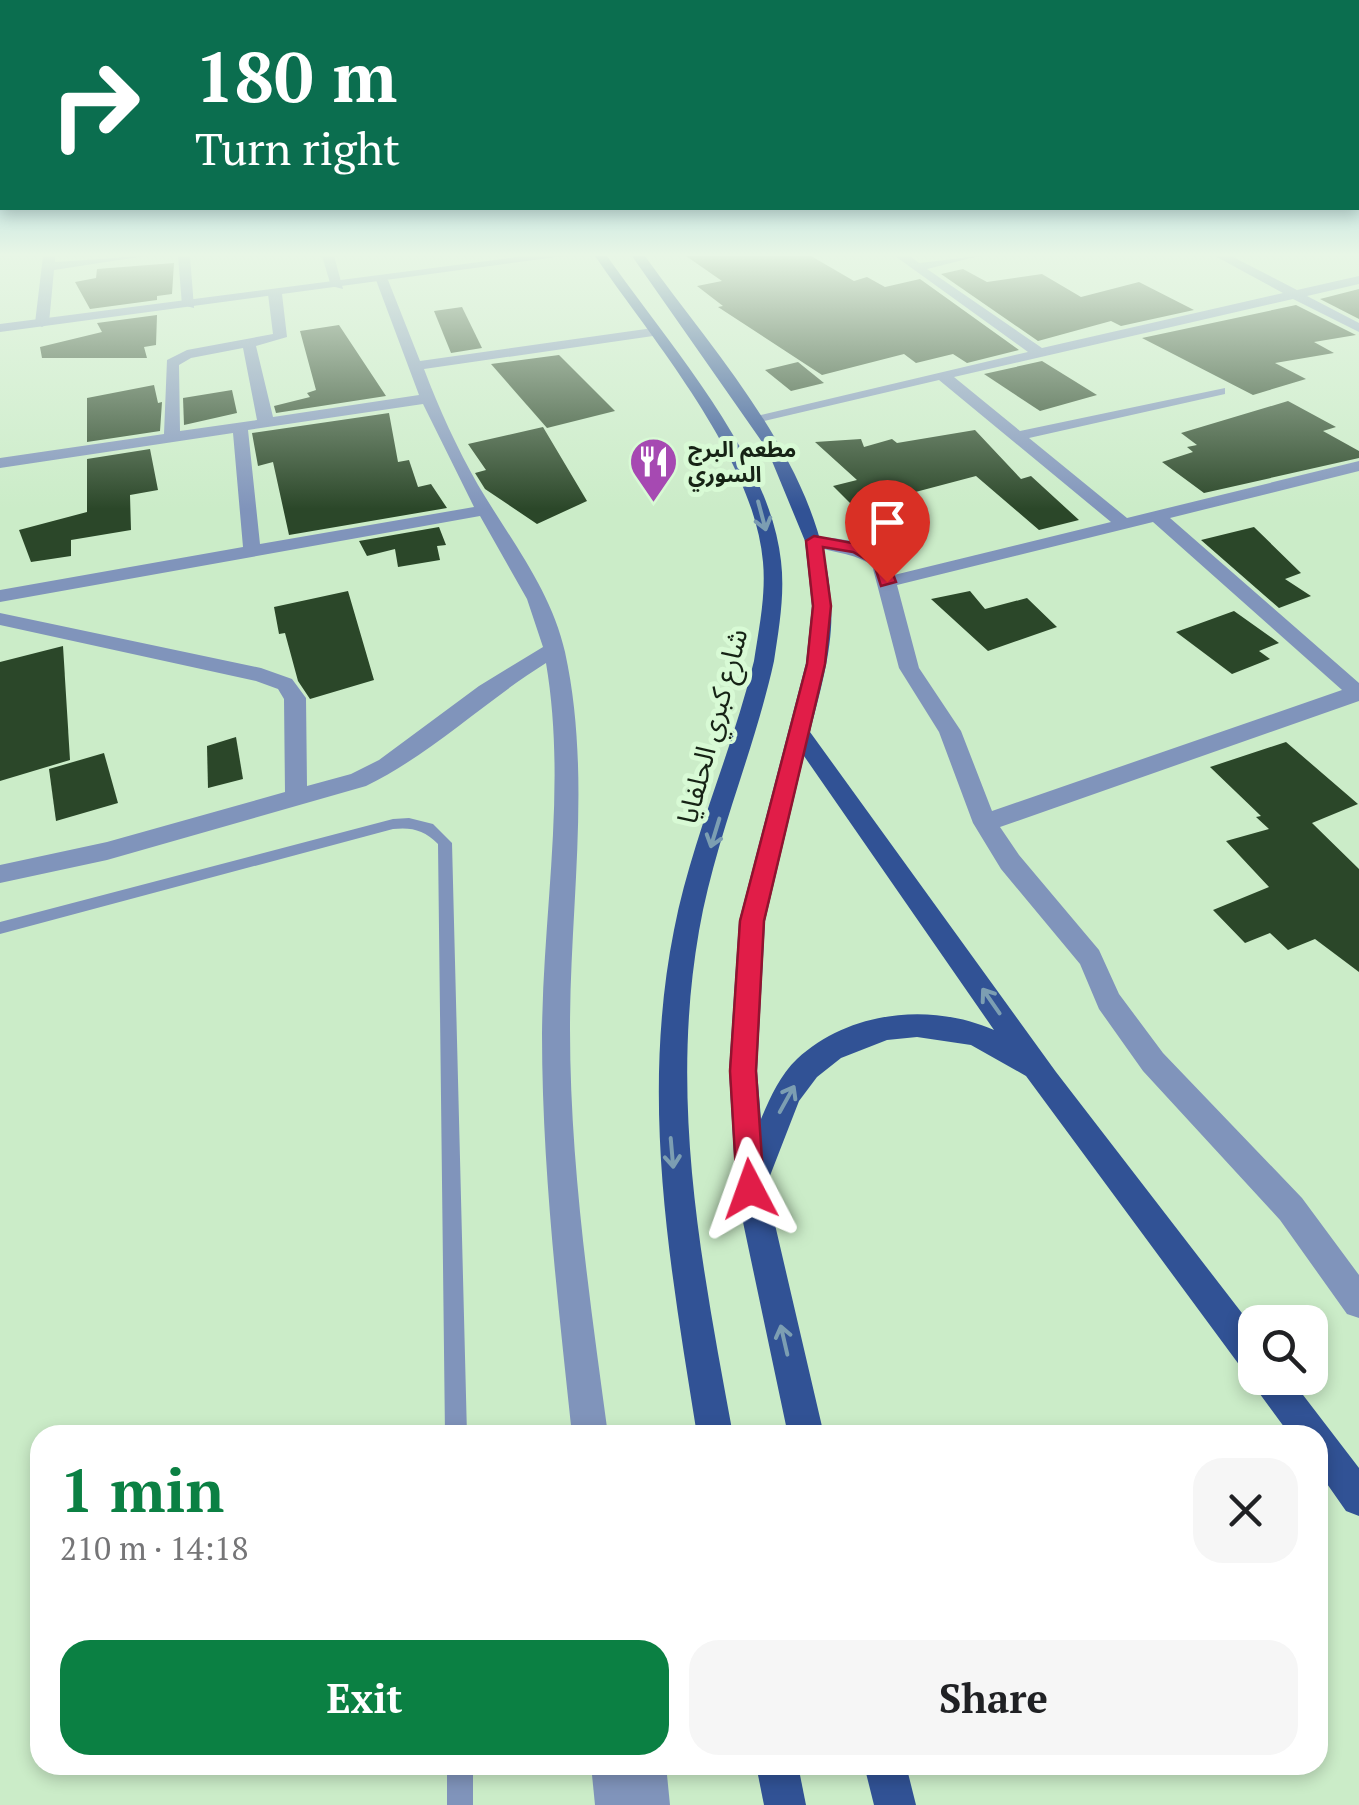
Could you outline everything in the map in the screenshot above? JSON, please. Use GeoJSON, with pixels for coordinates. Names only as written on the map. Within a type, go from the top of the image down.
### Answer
{"type":"FeatureCollection","features":[{"type":"Feature","properties":{"kind":"main road","name":"شارع كبري الحلفايا"},"geometry":{"type":"LineString","coordinates":[[659,340],[741,458],[756,495],[773,572],[770,620],[752,705],[689,918],[678,996],[670,1146],[713,1425]]}},
{"type":"Feature","properties":{"kind":"main road"},"geometry":{"type":"LineString","coordinates":[[699,340],[756,418],[796,492],[814,541],[822,606],[816,664],[784,778],[752,921],[743,1071],[750,1189],[804,1425]]}},
{"type":"Feature","properties":{"kind":"main road"},"geometry":{"type":"LineString","coordinates":[[799,733],[1046,1081],[1238,1335]]}},
{"type":"Feature","properties":{"kind":"main road"},"geometry":{"type":"LineString","coordinates":[[750,1189],[784,1101],[806,1069],[838,1045],[875,1030],[950,1026],[982,1035],[1011,1050],[1046,1081]]}},
{"type":"Feature","properties":{"kind":"main road"},"geometry":{"type":"LineString","coordinates":[[1282,1395],[1304,1425]]}},
{"type":"Feature","properties":{"kind":"main road"},"geometry":{"type":"LineString","coordinates":[[1328,1456],[1359,1498]]}},
{"type":"Feature","properties":{"kind":"main road"},"geometry":{"type":"LineString","coordinates":[[779,1775],[785,1805]]}},
{"type":"Feature","properties":{"kind":"main road"},"geometry":{"type":"LineString","coordinates":[[888,1775],[896,1805]]}},
{"type":"Feature","properties":{"kind":"street"},"geometry":{"type":"LineString","coordinates":[[172,437],[172,364],[187,354],[266,340]]}},
{"type":"Feature","properties":{"kind":"street"},"geometry":{"type":"LineString","coordinates":[[405,340],[426,399],[484,510],[524,573],[543,612],[554,649],[566,750],[556,1034],[572,1279],[589,1425]]}},
{"type":"Feature","properties":{"kind":"street"},"geometry":{"type":"LineString","coordinates":[[415,366],[595,340]]}},
{"type":"Feature","properties":{"kind":"street"},"geometry":{"type":"LineString","coordinates":[[1022,340],[1042,354]]}},
{"type":"Feature","properties":{"kind":"street"},"geometry":{"type":"LineString","coordinates":[[756,418],[1100,340]]}},
{"type":"Feature","properties":{"kind":"street"},"geometry":{"type":"LineString","coordinates":[[249,344],[266,423]]}},
{"type":"Feature","properties":{"kind":"street"},"geometry":{"type":"LineString","coordinates":[[944,376],[1123,523]]}},
{"type":"Feature","properties":{"kind":"street"},"geometry":{"type":"LineString","coordinates":[[1018,436],[1220,391]]}},
{"type":"Feature","properties":{"kind":"street"},"geometry":{"type":"LineString","coordinates":[[0,463],[426,399]]}},
{"type":"Feature","properties":{"kind":"street"},"geometry":{"type":"LineString","coordinates":[[240,427],[252,550]]}},
{"type":"Feature","properties":{"kind":"street"},"geometry":{"type":"LineString","coordinates":[[887,582],[1359,466]]}},
{"type":"Feature","properties":{"kind":"street"},"geometry":{"type":"LineString","coordinates":[[0,596],[484,510]]}},
{"type":"Feature","properties":{"kind":"street"},"geometry":{"type":"LineString","coordinates":[[985,823],[1359,693],[1157,516]]}},
{"type":"Feature","properties":{"kind":"street"},"geometry":{"type":"LineString","coordinates":[[814,541],[858,548],[881,562],[909,668],[950,731],[985,823],[1010,862],[1090,958],[1109,1001],[1152,1062],[1291,1209],[1359,1302]]}},
{"type":"Feature","properties":{"kind":"street"},"geometry":{"type":"LineString","coordinates":[[0,619],[261,675],[285,684],[295,698],[296,799]]}},
{"type":"Feature","properties":{"kind":"street"},"geometry":{"type":"LineString","coordinates":[[0,874],[107,851],[358,780],[387,766],[486,691],[554,649]]}},
{"type":"Feature","properties":{"kind":"street"},"geometry":{"type":"LineString","coordinates":[[613,1775],[616,1805]]}},
{"type":"Feature","properties":{"kind":"street"},"geometry":{"type":"LineString","coordinates":[[646,1775],[650,1805]]}},
{"type":"Feature","properties":{"kind":"lane"},"geometry":{"type":"LineString","coordinates":[[0,928],[393,824],[422,824],[436,831],[445,843],[456,1425]]}},
{"type":"Feature","properties":{"kind":"lane"},"geometry":{"type":"LineString","coordinates":[[460,1775],[460,1805]]}},
{"type":"Feature","properties":{"kind":"building"},"geometry":{"type":"Polygon","coordinates":[[[68,340],[156,340],[156,345],[144,347],[147,358],[42,358],[40,347],[68,340]]]}},
{"type":"Feature","properties":{"kind":"building"},"geometry":{"type":"Polygon","coordinates":[[[303,340],[349,340],[386,396],[276,413],[274,406],[310,397],[307,393],[316,390],[303,340]]]}},
{"type":"Feature","properties":{"kind":"building"},"geometry":{"type":"Polygon","coordinates":[[[446,340],[478,340],[482,348],[451,353],[446,340]]]}},
{"type":"Feature","properties":{"kind":"building"},"geometry":{"type":"Polygon","coordinates":[[[769,340],[1005,340],[1019,350],[967,363],[953,354],[916,363],[904,354],[822,375],[769,340]]]}},
{"type":"Feature","properties":{"kind":"building"},"geometry":{"type":"Polygon","coordinates":[[[1146,340],[1325,340],[1314,342],[1334,353],[1275,363],[1306,379],[1253,395],[1146,340]]]}},
{"type":"Feature","properties":{"kind":"building"},"geometry":{"type":"Polygon","coordinates":[[[559,355],[615,411],[547,428],[491,364],[559,355]]]}},
{"type":"Feature","properties":{"kind":"building"},"geometry":{"type":"Polygon","coordinates":[[[1042,361],[1097,395],[1040,411],[984,374],[1042,361]]]}},
{"type":"Feature","properties":{"kind":"building"},"geometry":{"type":"Polygon","coordinates":[[[798,362],[824,383],[791,391],[765,370],[798,362]]]}},
{"type":"Feature","properties":{"kind":"building"},"geometry":{"type":"Polygon","coordinates":[[[154,385],[158,403],[162,402],[160,431],[87,442],[87,398],[154,385]]]}},
{"type":"Feature","properties":{"kind":"building"},"geometry":{"type":"Polygon","coordinates":[[[232,390],[237,413],[184,425],[183,398],[232,390]]]}},
{"type":"Feature","properties":{"kind":"building"},"geometry":{"type":"Polygon","coordinates":[[[1288,401],[1336,427],[1323,431],[1359,451],[1359,458],[1204,493],[1162,462],[1193,452],[1187,447],[1197,445],[1181,433],[1288,401]]]}},
{"type":"Feature","properties":{"kind":"building"},"geometry":{"type":"Polygon","coordinates":[[[389,413],[398,462],[409,460],[418,487],[431,484],[447,508],[289,535],[273,462],[258,466],[252,433],[389,413]]]}},
{"type":"Feature","properties":{"kind":"building"},"geometry":{"type":"Polygon","coordinates":[[[543,427],[587,501],[537,524],[485,489],[475,473],[486,470],[468,444],[543,427]]]}},
{"type":"Feature","properties":{"kind":"building"},"geometry":{"type":"Polygon","coordinates":[[[975,430],[1021,479],[1031,476],[1079,520],[1039,530],[976,476],[855,508],[833,486],[857,480],[815,442],[861,439],[864,447],[892,439],[897,443],[975,430]]]}},
{"type":"Feature","properties":{"kind":"building"},"geometry":{"type":"Polygon","coordinates":[[[150,449],[158,490],[130,495],[131,530],[71,540],[71,556],[31,562],[19,530],[87,512],[87,459],[150,449]]]}},
{"type":"Feature","properties":{"kind":"building"},"geometry":{"type":"Polygon","coordinates":[[[439,527],[446,545],[437,546],[440,560],[398,567],[395,549],[367,556],[359,541],[439,527]]]}},
{"type":"Feature","properties":{"kind":"building"},"geometry":{"type":"Polygon","coordinates":[[[1254,527],[1301,573],[1285,579],[1311,596],[1279,608],[1201,540],[1254,527]]]}},
{"type":"Feature","properties":{"kind":"building"},"geometry":{"type":"Polygon","coordinates":[[[348,591],[374,680],[310,699],[298,681],[285,633],[279,634],[274,607],[348,591]]]}},
{"type":"Feature","properties":{"kind":"building"},"geometry":{"type":"Polygon","coordinates":[[[970,591],[985,609],[1027,598],[1057,627],[988,651],[931,599],[970,591]]]}},
{"type":"Feature","properties":{"kind":"building"},"geometry":{"type":"Polygon","coordinates":[[[1234,611],[1279,643],[1259,651],[1270,659],[1232,674],[1176,632],[1234,611]]]}},
{"type":"Feature","properties":{"kind":"building"},"geometry":{"type":"Polygon","coordinates":[[[63,646],[70,760],[0,781],[0,662],[63,646]]]}},
{"type":"Feature","properties":{"kind":"building"},"geometry":{"type":"Polygon","coordinates":[[[236,737],[243,779],[208,788],[207,746],[236,737]]]}},
{"type":"Feature","properties":{"kind":"building"},"geometry":{"type":"Polygon","coordinates":[[[1286,742],[1358,804],[1312,823],[1359,869],[1359,972],[1315,939],[1288,950],[1270,933],[1245,943],[1213,910],[1269,887],[1226,841],[1269,829],[1256,817],[1261,816],[1210,767],[1286,742]]]}},
{"type":"Feature","properties":{"kind":"building"},"geometry":{"type":"Polygon","coordinates":[[[104,753],[118,803],[56,821],[49,769],[104,753]]]}},
{"type":"Feature","properties":{"kind":"place","name":"مطعم البرج السوري"},"geometry":{"type":"Point","coordinates":[653,504]}},
{"type":"Feature","properties":{"kind":"route"},"geometry":{"type":"LineString","coordinates":[[750,1189],[743,1071],[752,921],[784,778],[816,664],[822,606],[814,541],[858,548],[881,562],[887,582]]}}]}
